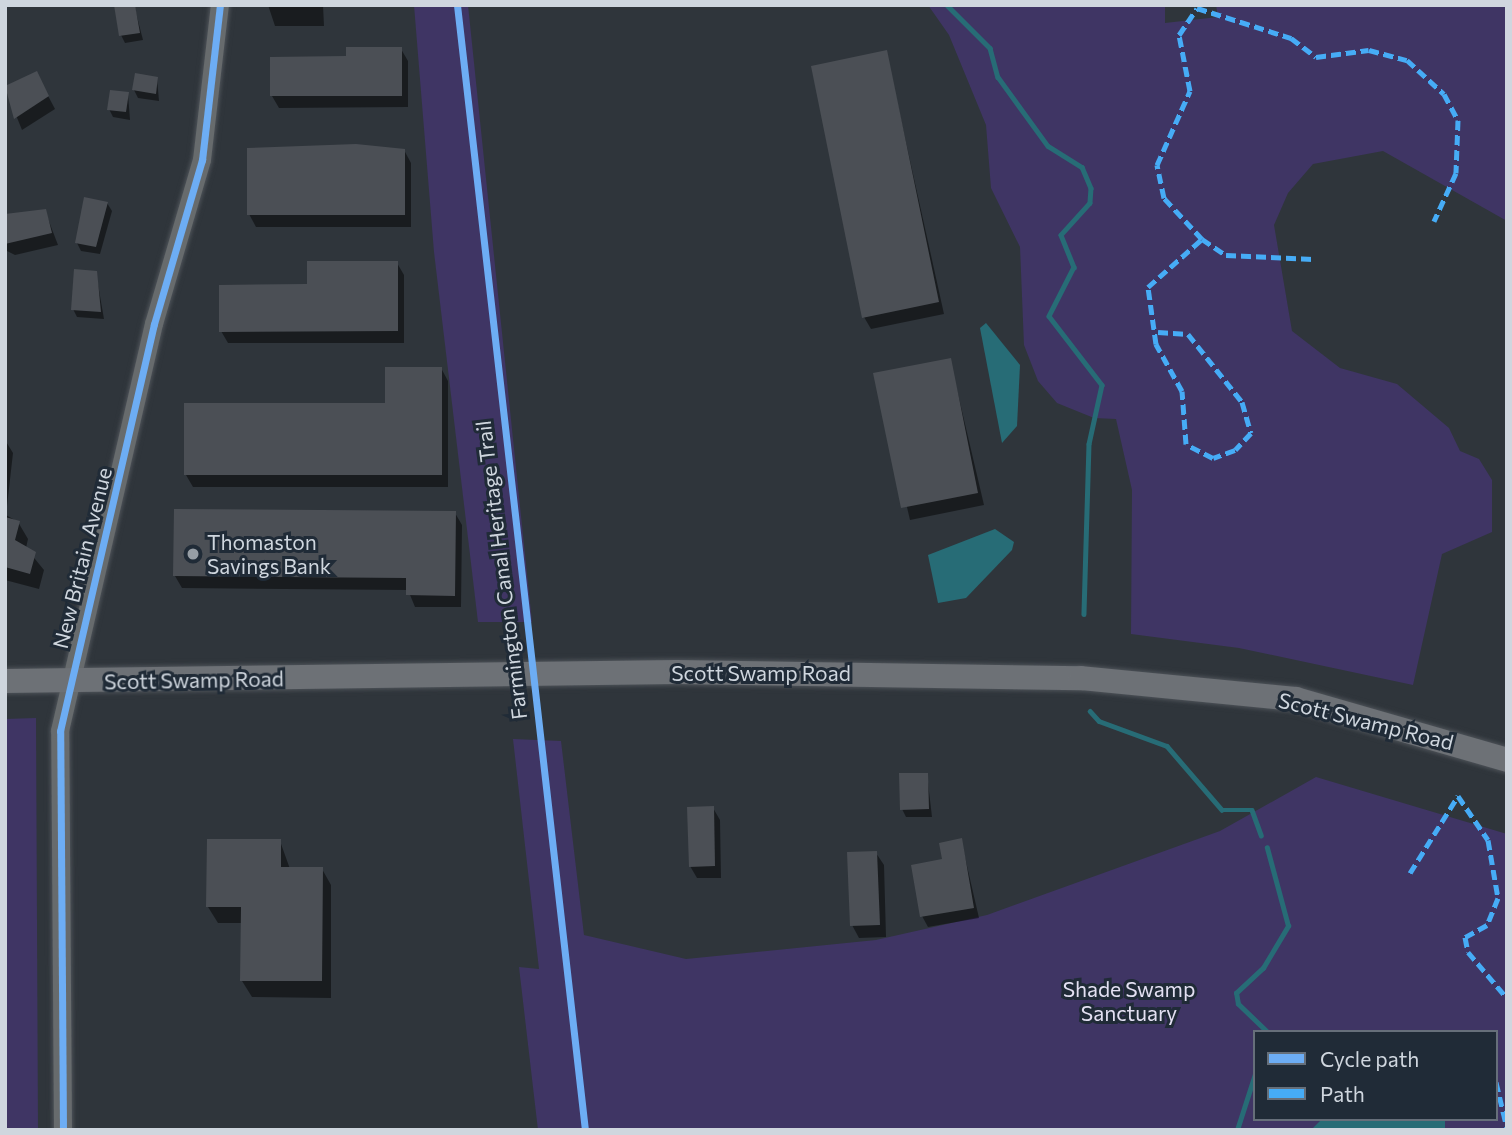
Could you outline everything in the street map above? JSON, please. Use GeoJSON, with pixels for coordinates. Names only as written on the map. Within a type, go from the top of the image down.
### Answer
{"type":"FeatureCollection","features":[{"type":"Feature","properties":{"kind":"highway","name":"Scott Swamp Road"},"geometry":{"type":"LineString","coordinates":[[5,681],[677,672],[1081,678],[1296,699],[1507,760]]}},
{"type":"Feature","properties":{"kind":"street","name":"New Britain Avenue"},"geometry":{"type":"LineString","coordinates":[[63,1130],[60,731],[68,682],[96,584],[154,324],[202,160],[220,5]]}},
{"type":"Feature","properties":{"kind":"green space"},"geometry":{"type":"Polygon","coordinates":[[[414,5],[468,5],[532,622],[478,622],[434,252],[414,5]]]}},
{"type":"Feature","properties":{"kind":"green space"},"geometry":{"type":"Polygon","coordinates":[[[928,5],[1165,5],[1165,23],[1218,17],[1216,5],[1507,5],[1507,221],[1383,151],[1313,164],[1288,193],[1274,225],[1292,331],[1340,368],[1397,384],[1449,428],[1460,451],[1479,459],[1492,480],[1492,532],[1442,554],[1413,685],[1239,648],[1131,634],[1132,490],[1116,419],[1094,418],[1057,403],[1038,381],[1024,345],[1020,247],[991,188],[986,125],[949,35],[928,5]]]}},
{"type":"Feature","properties":{"kind":"green space"},"geometry":{"type":"Polygon","coordinates":[[[36,718],[38,1130],[5,1130],[5,719],[36,718]]]}},
{"type":"Feature","properties":{"kind":"green space","name":"Shade Swamp Sanctuary"},"geometry":{"type":"Polygon","coordinates":[[[513,739],[561,741],[584,935],[686,959],[876,940],[987,915],[1220,831],[1316,777],[1507,834],[1507,1130],[538,1130],[519,967],[539,969],[513,739]]]}},
{"type":"Feature","properties":{"kind":"water"},"geometry":{"type":"Polygon","coordinates":[[[986,323],[1020,365],[1017,426],[1002,443],[980,328],[986,323]]]}},
{"type":"Feature","properties":{"kind":"water"},"geometry":{"type":"Polygon","coordinates":[[[995,529],[1014,542],[1012,550],[966,598],[938,603],[928,555],[995,529]]]}},
{"type":"Feature","properties":{"kind":"water"},"geometry":{"type":"Polygon","coordinates":[[[1320,1121],[1445,1121],[1445,1130],[1311,1130],[1320,1121]]]}},
{"type":"Feature","properties":{"kind":"building"},"geometry":{"type":"Polygon","coordinates":[[[114,5],[135,5],[140,33],[119,36],[114,5]]]}},
{"type":"Feature","properties":{"kind":"building"},"geometry":{"type":"Polygon","coordinates":[[[346,47],[402,47],[402,96],[270,96],[270,57],[346,56],[346,47]]]}},
{"type":"Feature","properties":{"kind":"building"},"geometry":{"type":"Polygon","coordinates":[[[887,50],[939,302],[862,318],[811,66],[887,50]]]}},
{"type":"Feature","properties":{"kind":"building"},"geometry":{"type":"Polygon","coordinates":[[[37,71],[49,96],[14,119],[5,86],[37,71]]]}},
{"type":"Feature","properties":{"kind":"building"},"geometry":{"type":"Polygon","coordinates":[[[135,73],[158,77],[156,94],[132,90],[135,73]]]}},
{"type":"Feature","properties":{"kind":"building"},"geometry":{"type":"Polygon","coordinates":[[[110,90],[129,92],[126,112],[107,110],[110,90]]]}},
{"type":"Feature","properties":{"kind":"building"},"geometry":{"type":"Polygon","coordinates":[[[356,144],[405,149],[405,215],[247,215],[247,148],[356,144]]]}},
{"type":"Feature","properties":{"kind":"building"},"geometry":{"type":"Polygon","coordinates":[[[84,197],[108,202],[96,247],[75,243],[84,197]]]}},
{"type":"Feature","properties":{"kind":"building"},"geometry":{"type":"Polygon","coordinates":[[[46,209],[52,233],[5,244],[5,214],[46,209]]]}},
{"type":"Feature","properties":{"kind":"building"},"geometry":{"type":"Polygon","coordinates":[[[307,261],[398,261],[398,331],[219,332],[219,285],[307,284],[307,261]]]}},
{"type":"Feature","properties":{"kind":"building"},"geometry":{"type":"Polygon","coordinates":[[[74,269],[97,271],[101,312],[71,310],[74,269]]]}},
{"type":"Feature","properties":{"kind":"building"},"geometry":{"type":"Polygon","coordinates":[[[951,358],[978,493],[901,508],[873,373],[951,358]]]}},
{"type":"Feature","properties":{"kind":"building"},"geometry":{"type":"Polygon","coordinates":[[[385,367],[442,367],[442,475],[184,475],[184,403],[385,403],[385,367]]]}},
{"type":"Feature","properties":{"kind":"building"},"geometry":{"type":"Polygon","coordinates":[[[174,509],[456,511],[455,596],[406,595],[406,578],[173,576],[174,509]]]}},
{"type":"Feature","properties":{"kind":"building"},"geometry":{"type":"Polygon","coordinates":[[[5,517],[20,521],[15,540],[36,552],[30,574],[5,567],[5,517]]]}},
{"type":"Feature","properties":{"kind":"building"},"geometry":{"type":"Polygon","coordinates":[[[899,773],[928,773],[929,809],[900,810],[899,773]]]}},
{"type":"Feature","properties":{"kind":"building"},"geometry":{"type":"Polygon","coordinates":[[[714,806],[715,866],[689,867],[687,807],[714,806]]]}},
{"type":"Feature","properties":{"kind":"building"},"geometry":{"type":"Polygon","coordinates":[[[962,838],[974,908],[920,917],[911,865],[942,859],[939,843],[962,838]]]}},
{"type":"Feature","properties":{"kind":"building"},"geometry":{"type":"Polygon","coordinates":[[[207,839],[281,839],[281,867],[323,867],[322,981],[240,981],[241,907],[206,907],[207,839]]]}},
{"type":"Feature","properties":{"kind":"building"},"geometry":{"type":"Polygon","coordinates":[[[877,851],[880,925],[850,926],[847,852],[877,851]]]}},
{"type":"Feature","properties":{"kind":"waterway"},"geometry":{"type":"LineString","coordinates":[[947,5],[990,48],[998,77],[1048,146],[1082,167],[1091,188],[1090,203],[1061,235],[1074,267],[1049,316],[1102,385],[1089,444],[1084,614]]}},
{"type":"Feature","properties":{"kind":"waterway"},"geometry":{"type":"LineString","coordinates":[[1090,711],[1099,721],[1167,746],[1222,810],[1252,810],[1261,835]]}},
{"type":"Feature","properties":{"kind":"waterway"},"geometry":{"type":"LineString","coordinates":[[1265,1030],[1238,1004],[1236,993],[1263,968],[1288,926],[1267,848]]}},
{"type":"Feature","properties":{"kind":"waterway"},"geometry":{"type":"LineString","coordinates":[[1237,1130],[1253,1080]]}},
{"type":"Feature","properties":{"kind":"marked path"},"geometry":{"type":"LineString","coordinates":[[1202,239],[1164,198],[1157,165],[1190,91],[1179,35],[1197,8],[1291,38],[1316,57],[1369,50],[1407,60],[1444,94],[1458,120],[1456,173],[1434,221]]}},
{"type":"Feature","properties":{"kind":"marked path"},"geometry":{"type":"LineString","coordinates":[[1158,332],[1188,334],[1242,402],[1251,433],[1235,450],[1213,458],[1186,444],[1182,391],[1156,344],[1148,287],[1202,239],[1226,255],[1313,259]]}},
{"type":"Feature","properties":{"kind":"marked path"},"geometry":{"type":"LineString","coordinates":[[1410,873],[1458,796],[1488,840],[1498,898],[1487,925],[1465,937],[1468,952],[1507,998]]}},
{"type":"Feature","properties":{"kind":"marked path"},"geometry":{"type":"LineString","coordinates":[[1498,1090],[1507,1128]]}},
{"type":"Feature","properties":{"kind":"cycle path"},"geometry":{"type":"LineString","coordinates":[[63,1130],[60,731],[154,324],[202,160],[220,5]]}},
{"type":"Feature","properties":{"kind":"cycle path","name":"Farmington Canal Heritage Trail"},"geometry":{"type":"LineString","coordinates":[[457,5],[585,1130]]}},
{"type":"Feature","properties":{"kind":"place","name":"Thomaston Savings Bank"},"geometry":{"type":"Point","coordinates":[193,554]}}]}
